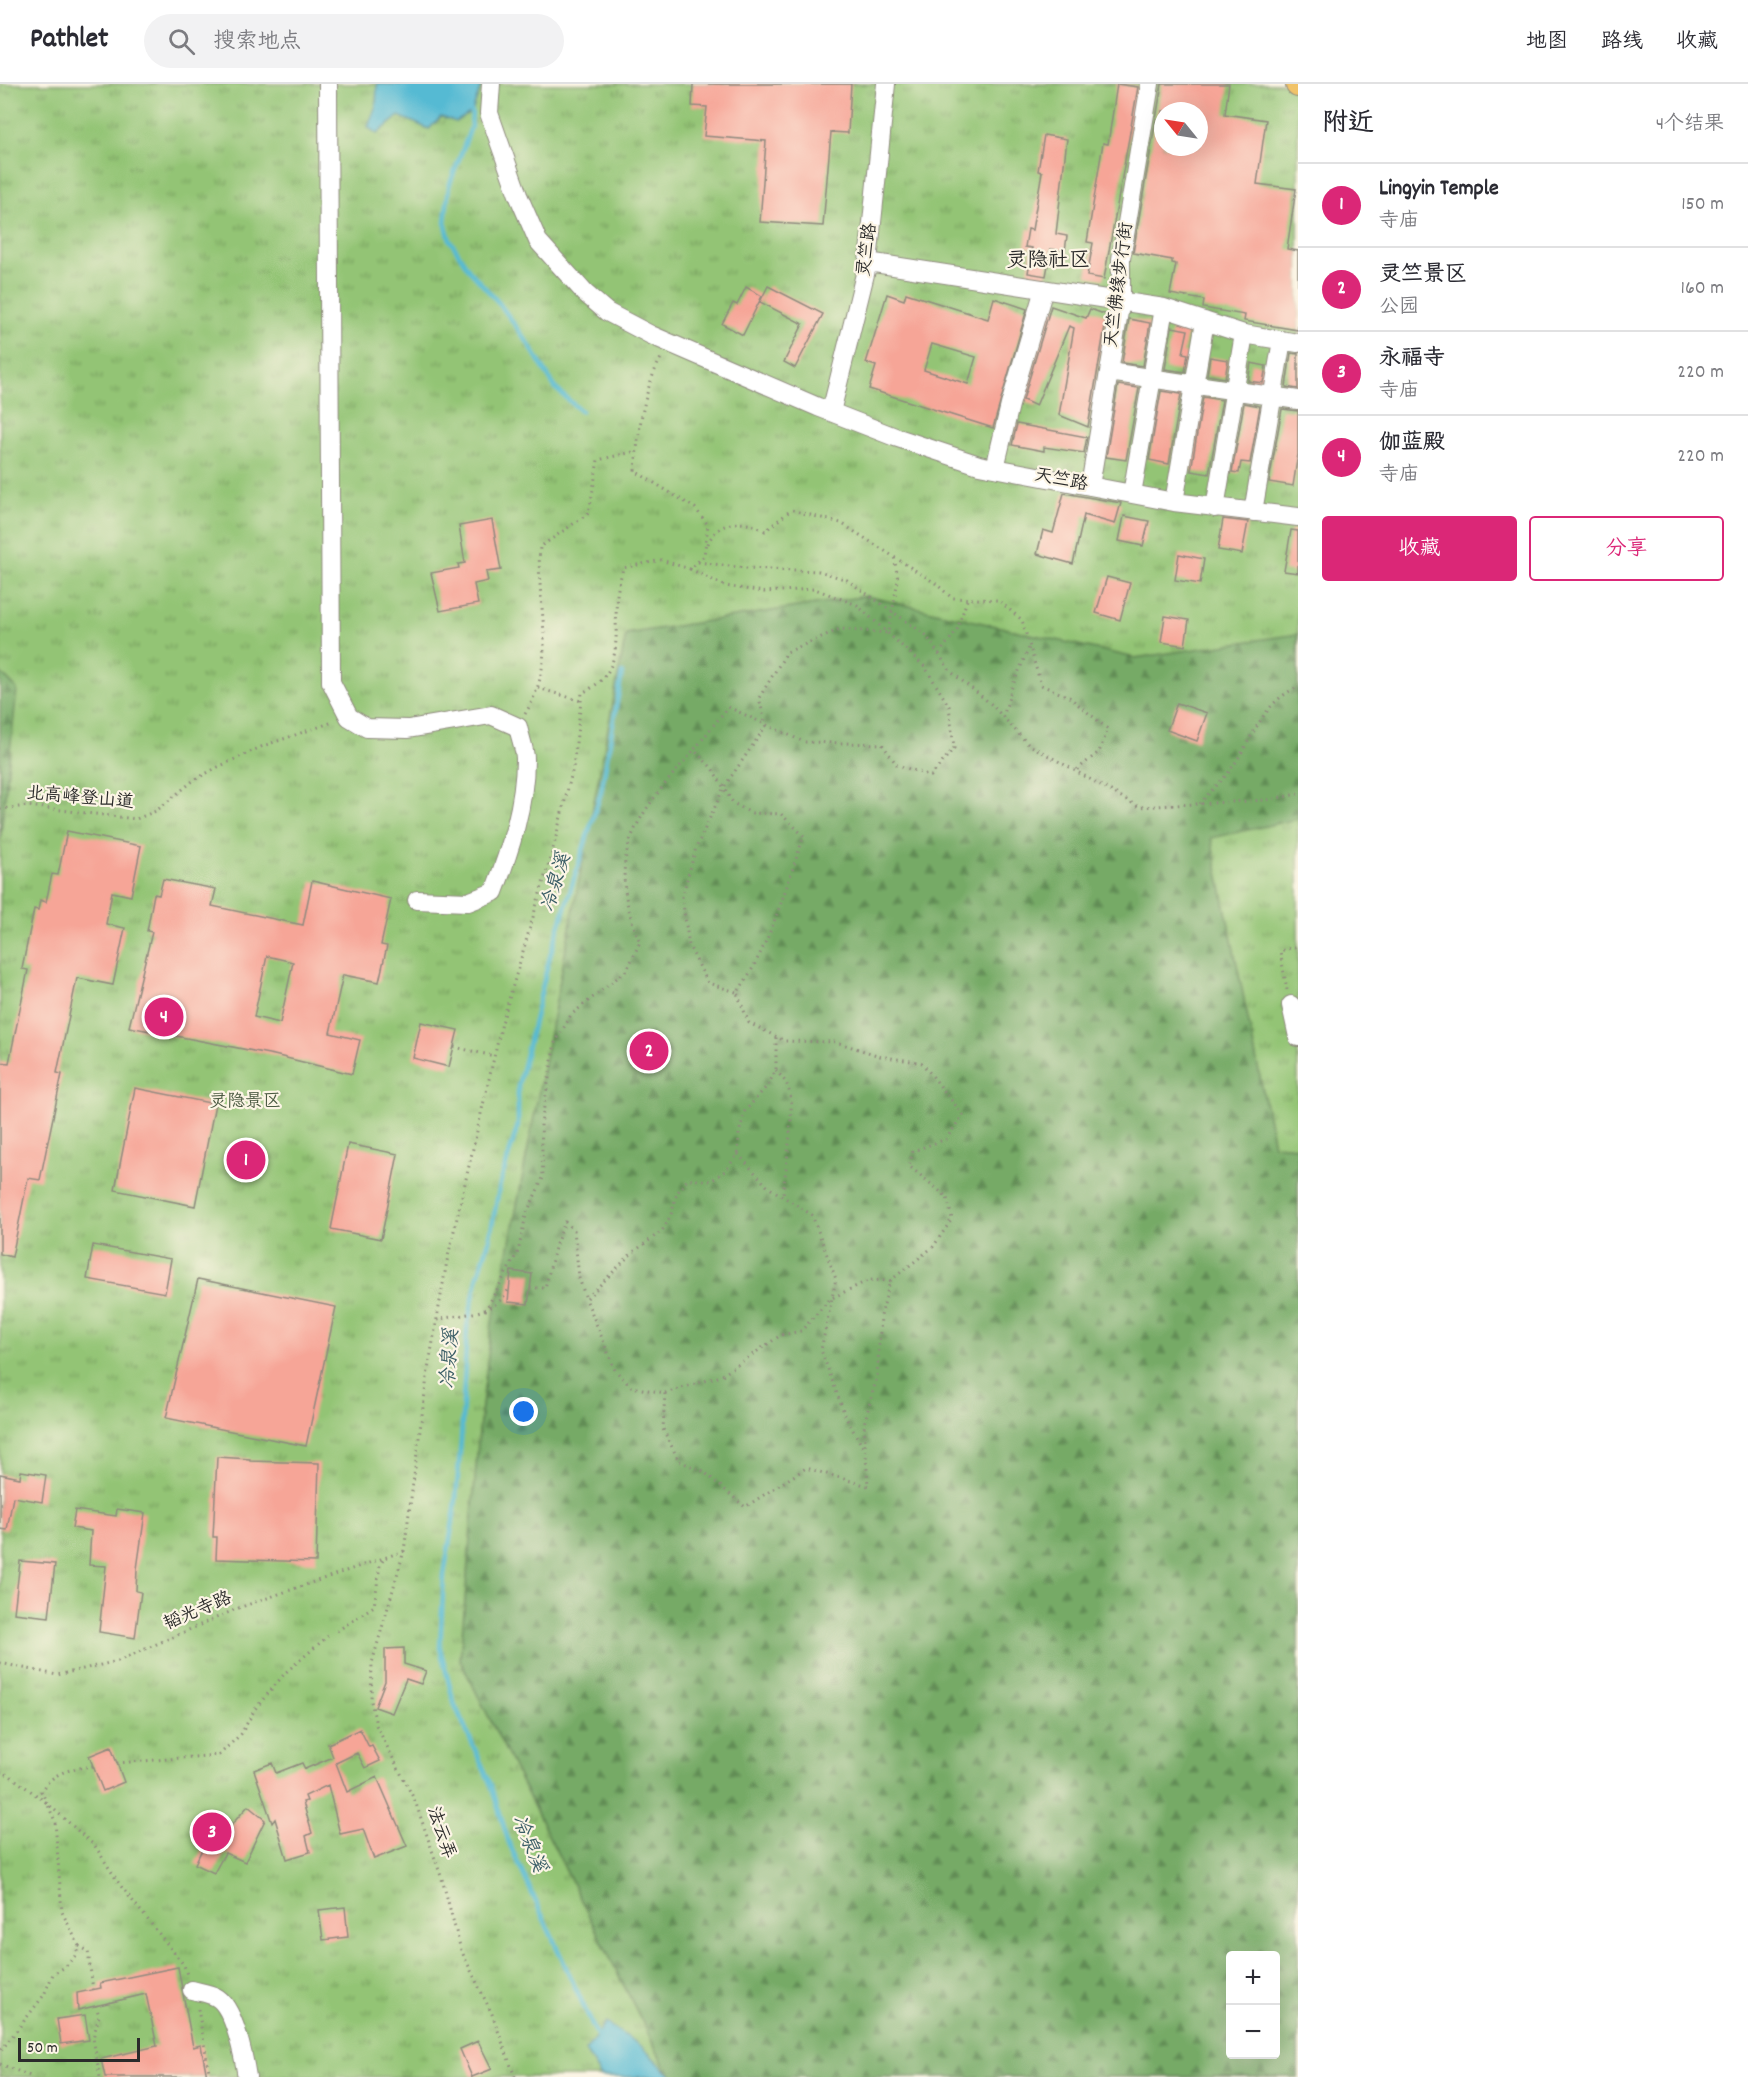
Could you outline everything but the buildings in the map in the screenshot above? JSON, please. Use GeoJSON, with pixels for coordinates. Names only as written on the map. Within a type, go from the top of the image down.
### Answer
{"type":"FeatureCollection","features":[{"type":"Feature","properties":{"kind":"street"},"geometry":{"type":"LineString","coordinates":[[327,84],[328,633],[331,682],[349,717],[367,728],[408,729],[491,716],[518,727],[526,757],[520,804],[508,855],[494,892],[468,902],[417,900]]}},
{"type":"Feature","properties":{"kind":"street","name":"天竺路"},"geometry":{"type":"LineString","coordinates":[[490,84],[489,113],[518,195],[538,241],[585,293],[607,312],[669,344],[831,412],[905,441],[995,468],[1174,502],[1298,517]]}},
{"type":"Feature","properties":{"kind":"street","name":"灵竺路"},"geometry":{"type":"LineString","coordinates":[[831,412],[868,262],[886,84]]}},
{"type":"Feature","properties":{"kind":"street","name":"天竺佛缘步行街"},"geometry":{"type":"LineString","coordinates":[[1090,486],[1121,300],[1121,259],[1150,84]]}},
{"type":"Feature","properties":{"kind":"street"},"geometry":{"type":"LineString","coordinates":[[868,262],[1164,308],[1244,334],[1290,341],[1273,396],[1254,512]]}},
{"type":"Feature","properties":{"kind":"street"},"geometry":{"type":"LineString","coordinates":[[995,468],[1010,405],[1044,289]]}},
{"type":"Feature","properties":{"kind":"street"},"geometry":{"type":"LineString","coordinates":[[1132,494],[1164,308]]}},
{"type":"Feature","properties":{"kind":"street"},"geometry":{"type":"LineString","coordinates":[[1174,502],[1205,321]]}},
{"type":"Feature","properties":{"kind":"street"},"geometry":{"type":"LineString","coordinates":[[1215,508],[1244,334]]}},
{"type":"Feature","properties":{"kind":"street"},"geometry":{"type":"LineString","coordinates":[[1109,372],[1298,400]]}},
{"type":"Feature","properties":{"kind":"street"},"geometry":{"type":"LineString","coordinates":[[1291,1005],[1298,1037]]}},
{"type":"Feature","properties":{"kind":"street"},"geometry":{"type":"LineString","coordinates":[[192,1990],[218,1997],[229,2014],[244,2053],[247,2077]]}},
{"type":"Feature","properties":{"kind":"path"},"geometry":{"type":"LineString","coordinates":[[669,344],[653,373],[637,450],[635,471],[695,508],[708,525],[705,556],[690,568]]}},
{"type":"Feature","properties":{"kind":"path"},"geometry":{"type":"LineString","coordinates":[[518,727],[536,696],[538,688],[545,626],[538,564],[540,547],[589,513],[598,460],[637,450]]}},
{"type":"Feature","properties":{"kind":"path"},"geometry":{"type":"LineString","coordinates":[[705,550],[711,534],[733,522],[753,523],[765,531],[791,510],[841,523],[935,583],[952,598],[998,600],[1022,620],[1041,685],[1069,697],[1108,729],[1099,752],[1074,772]]}},
{"type":"Feature","properties":{"kind":"path"},"geometry":{"type":"LineString","coordinates":[[888,633],[898,580],[894,556]]}},
{"type":"Feature","properties":{"kind":"path"},"geometry":{"type":"LineString","coordinates":[[485,1311],[518,1252],[526,1215],[543,1178],[541,1124],[555,1043],[571,1015],[627,970],[640,942],[629,915],[624,872],[630,835],[650,802],[728,707],[804,742],[856,746],[882,744],[897,765],[931,776],[954,748],[949,706],[925,667],[857,605],[815,589],[764,592],[725,586],[690,568],[661,560],[622,568],[617,595],[615,656],[609,671],[591,689],[582,693],[581,701],[538,688]]}},
{"type":"Feature","properties":{"kind":"path"},"geometry":{"type":"LineString","coordinates":[[698,562],[746,568],[819,571],[847,580],[894,610],[926,635],[950,670],[1003,717],[1028,744],[1138,807],[1267,800],[1298,794]]}},
{"type":"Feature","properties":{"kind":"path"},"geometry":{"type":"LineString","coordinates":[[939,654],[957,630],[967,600]]}},
{"type":"Feature","properties":{"kind":"path"},"geometry":{"type":"LineString","coordinates":[[665,1393],[663,1429],[679,1461],[703,1471],[745,1507],[806,1468],[868,1486],[864,1424],[877,1377],[881,1316],[890,1281],[933,1247],[952,1219],[947,1197],[909,1166],[914,1151],[946,1139],[963,1115],[922,1064],[880,1056],[836,1041],[784,1041],[749,1023],[737,993],[708,983],[689,946],[682,897],[696,848],[724,787],[765,726],[759,698],[787,652],[840,629],[888,633]]}},
{"type":"Feature","properties":{"kind":"path"},"geometry":{"type":"LineString","coordinates":[[1003,717],[1012,687],[1030,647]]}},
{"type":"Feature","properties":{"kind":"path"},"geometry":{"type":"LineString","coordinates":[[1200,804],[1228,773],[1261,717],[1284,693],[1298,687]]}},
{"type":"Feature","properties":{"kind":"path","name":"法云弄"},"geometry":{"type":"LineString","coordinates":[[515,2077],[492,2014],[461,1950],[442,1879],[415,1801],[376,1725],[371,1701],[372,1663],[404,1551],[447,1261],[494,1056],[573,768],[581,701]]}},
{"type":"Feature","properties":{"kind":"path","name":"北高峰登山道"},"geometry":{"type":"LineString","coordinates":[[0,809],[28,806],[136,819],[156,811],[194,780],[218,767],[263,746],[349,717]]}},
{"type":"Feature","properties":{"kind":"path"},"geometry":{"type":"LineString","coordinates":[[694,750],[712,768],[733,803],[751,813],[781,814],[804,836],[766,941],[752,972],[737,993]]}},
{"type":"Feature","properties":{"kind":"path"},"geometry":{"type":"LineString","coordinates":[[1291,1005],[1280,951],[1298,946]]}},
{"type":"Feature","properties":{"kind":"path"},"geometry":{"type":"LineString","coordinates":[[586,1299],[632,1254],[662,1231],[671,1215],[677,1193],[688,1179],[711,1181],[726,1171],[738,1154],[739,1133],[745,1111],[768,1085],[776,1070],[776,1037]]}},
{"type":"Feature","properties":{"kind":"path"},"geometry":{"type":"LineString","coordinates":[[454,1047],[494,1056]]}},
{"type":"Feature","properties":{"kind":"path"},"geometry":{"type":"LineString","coordinates":[[776,1070],[788,1086],[792,1126],[784,1165],[783,1197]]}},
{"type":"Feature","properties":{"kind":"path"},"geometry":{"type":"LineString","coordinates":[[738,1154],[768,1186],[812,1215],[836,1279],[821,1350],[846,1418],[865,1451]]}},
{"type":"Feature","properties":{"kind":"path"},"geometry":{"type":"LineString","coordinates":[[530,1288],[546,1288],[556,1244],[565,1222],[574,1230],[579,1278],[615,1370],[631,1387],[665,1393],[721,1376],[781,1335],[801,1331],[830,1299],[869,1280],[890,1281]]}},
{"type":"Feature","properties":{"kind":"path"},"geometry":{"type":"LineString","coordinates":[[437,1320],[485,1311],[507,1293],[509,1288]]}},
{"type":"Feature","properties":{"kind":"path","name":"韬光寺路"},"geometry":{"type":"LineString","coordinates":[[0,1663],[57,1675],[118,1661],[241,1607],[404,1551]]}},
{"type":"Feature","properties":{"kind":"path"},"geometry":{"type":"LineString","coordinates":[[337,1631],[374,1606],[380,1565],[385,1557]]}},
{"type":"Feature","properties":{"kind":"path"},"geometry":{"type":"LineString","coordinates":[[117,1763],[219,1755],[241,1734],[255,1709],[286,1672],[328,1636]]}},
{"type":"Feature","properties":{"kind":"path"},"geometry":{"type":"LineString","coordinates":[[93,1766],[67,1769],[48,1779],[41,1791],[55,1821],[62,1912],[79,1946],[88,1951],[93,1990]]}},
{"type":"Feature","properties":{"kind":"path"},"geometry":{"type":"LineString","coordinates":[[0,1772],[9,1775],[47,1803],[95,1846],[120,1886],[184,1965],[201,2019],[210,2077]]}},
{"type":"Feature","properties":{"kind":"path"},"geometry":{"type":"LineString","coordinates":[[0,2052],[44,1995],[53,1974],[70,1962],[79,1946]]}},
{"type":"Feature","properties":{"kind":"path"},"geometry":{"type":"LineString","coordinates":[[96,2005],[99,2016],[93,2038],[100,2077]]}},
{"type":"Feature","properties":{"kind":"path"},"geometry":{"type":"LineString","coordinates":[[0,2064],[33,2077]]}},
{"type":"Feature","properties":{"kind":"green space","name":"灵隐景区"},"geometry":{"type":"Polygon","coordinates":[[[0,84],[1298,84],[1298,2077],[0,2077],[0,84]]]}},
{"type":"Feature","properties":{"kind":"green space"},"geometry":{"type":"Polygon","coordinates":[[[866,596],[1135,658],[1298,634],[1298,819],[1211,838],[1274,1145],[1298,1147],[1298,2077],[670,2077],[460,1660],[479,1430],[492,1322],[502,1284],[626,634],[866,596]]]}},
{"type":"Feature","properties":{"kind":"green space"},"geometry":{"type":"Polygon","coordinates":[[[0,672],[17,689],[0,841],[0,672]]]}},
{"type":"Feature","properties":{"kind":"water"},"geometry":{"type":"Polygon","coordinates":[[[377,84],[482,84],[472,112],[456,122],[441,117],[429,129],[399,116],[377,134],[368,127],[376,106],[377,84]]]}},
{"type":"Feature","properties":{"kind":"water"},"geometry":{"type":"Polygon","coordinates":[[[606,2023],[642,2047],[673,2077],[601,2077],[585,2051],[606,2023]]]}},
{"type":"Feature","properties":{"kind":"waterway"},"geometry":{"type":"LineString","coordinates":[[472,112],[471,127],[449,186],[445,222],[450,240],[469,270],[499,303],[528,343],[556,389],[581,411]]}},
{"type":"Feature","properties":{"kind":"waterway","name":"冷泉溪"},"geometry":{"type":"LineString","coordinates":[[597,2035],[509,1843],[491,1785],[454,1703],[440,1648],[444,1575],[455,1509],[461,1440],[467,1327],[477,1279],[489,1241],[500,1184],[518,1125],[518,1086],[550,956],[601,792],[622,673]]}},
{"type":"Feature","properties":{"kind":"place","name":"伽蓝殿"},"geometry":{"type":"Point","coordinates":[164,1017]}},
{"type":"Feature","properties":{"kind":"place","name":"灵竺景区"},"geometry":{"type":"Point","coordinates":[649,1051]}},
{"type":"Feature","properties":{"kind":"place","name":"Lingyin Temple"},"geometry":{"type":"Point","coordinates":[246,1160]}},
{"type":"Feature","properties":{"kind":"place","name":"永福寺"},"geometry":{"type":"Point","coordinates":[212,1832]}},
{"type":"Feature","properties":{"kind":"district","name":"灵隐社区"},"geometry":{"type":"Point","coordinates":[1048,262]}}]}
